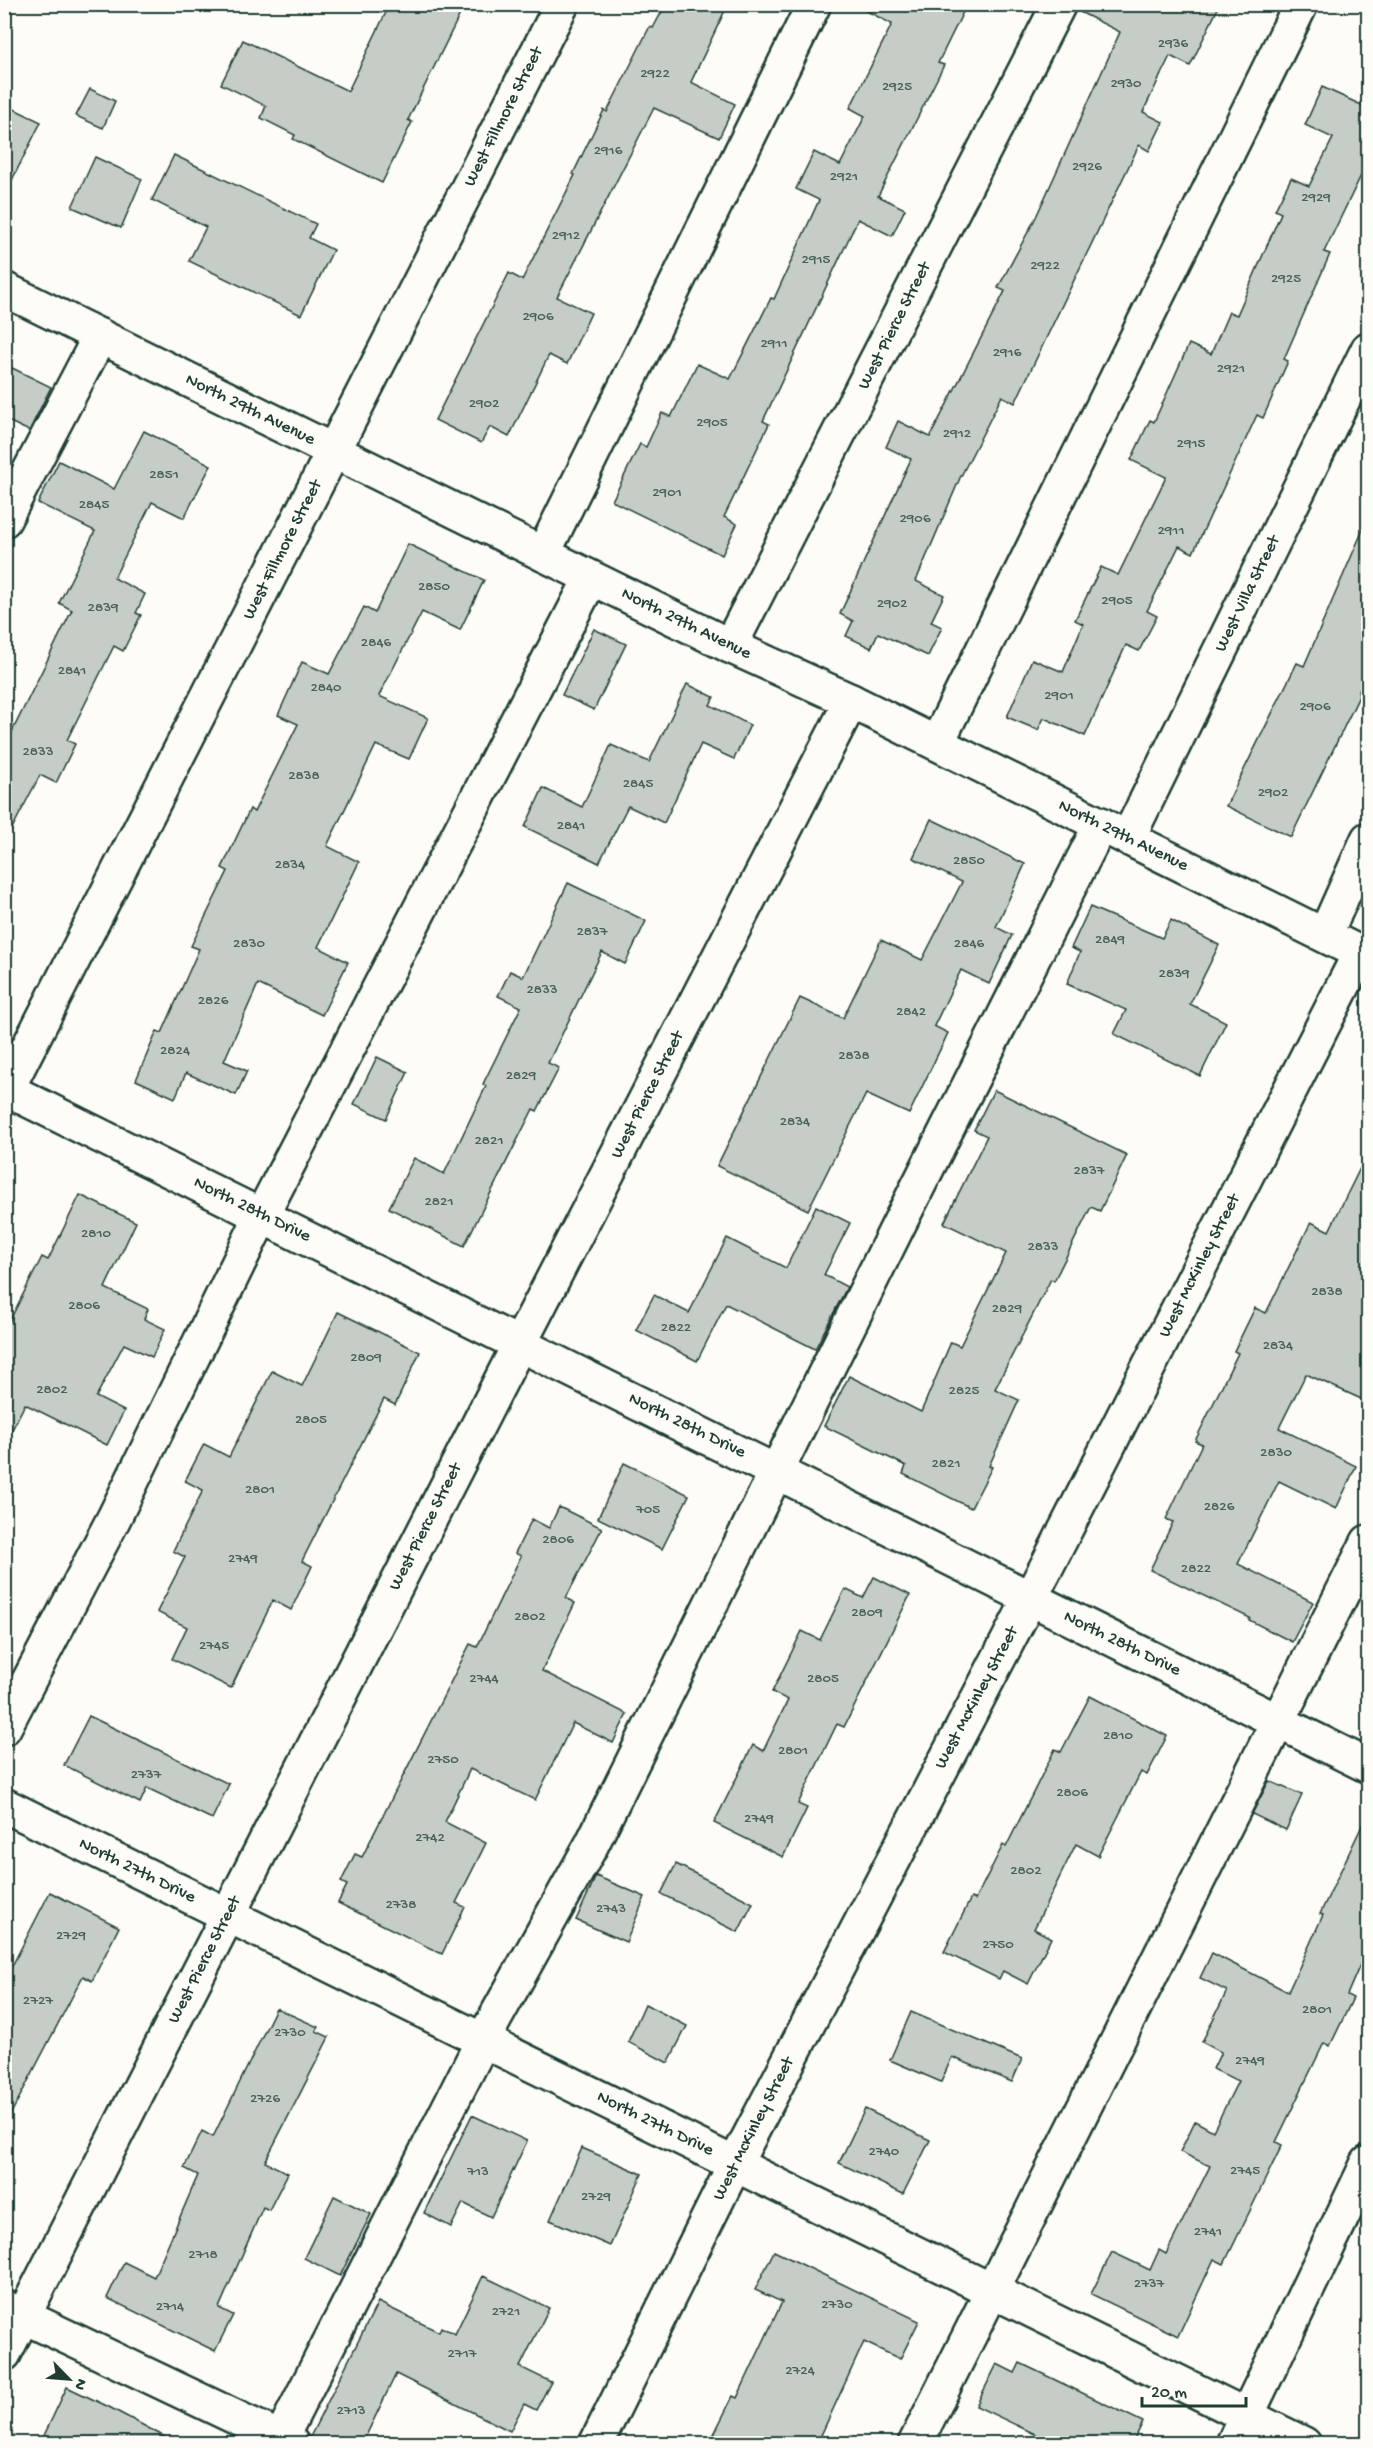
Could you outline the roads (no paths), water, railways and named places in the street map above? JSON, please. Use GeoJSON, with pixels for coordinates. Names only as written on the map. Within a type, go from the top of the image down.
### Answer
{"type":"FeatureCollection","features":[{"type":"Feature","properties":{"kind":"street","name":"West Fillmore Street"},"geometry":{"type":"LineString","coordinates":[[6,1091],[200,716],[333,450],[562,4]]}},
{"type":"Feature","properties":{"kind":"street"},"geometry":{"type":"LineString","coordinates":[[543,554],[814,4]]}},
{"type":"Feature","properties":{"kind":"street","name":"West Pierce Street"},"geometry":{"type":"LineString","coordinates":[[730,646],[1059,4]]}},
{"type":"Feature","properties":{"kind":"street"},"geometry":{"type":"LineString","coordinates":[[937,743],[1300,4]]}},
{"type":"Feature","properties":{"kind":"street","name":"North 29th Avenue"},"geometry":{"type":"LineString","coordinates":[[4,289],[730,646],[937,743],[1364,955]]}},
{"type":"Feature","properties":{"kind":"street"},"geometry":{"type":"LineString","coordinates":[[4,520],[100,336]]}},
{"type":"Feature","properties":{"kind":"street","name":"West Villa Street"},"geometry":{"type":"LineString","coordinates":[[286,2441],[483,2040],[592,1844],[776,1471],[1368,349]]}},
{"type":"Feature","properties":{"kind":"street"},"geometry":{"type":"LineString","coordinates":[[4,1728],[114,1518],[262,1215],[591,578]]}},
{"type":"Feature","properties":{"kind":"street","name":"West Pierce Street"},"geometry":{"type":"LineString","coordinates":[[4,2354],[14,2312],[228,1916],[851,701]]}},
{"type":"Feature","properties":{"kind":"street"},"geometry":{"type":"LineString","coordinates":[[1325,935],[1368,839]]}},
{"type":"Feature","properties":{"kind":"street","name":"West McKinley Street"},"geometry":{"type":"LineString","coordinates":[[596,2444],[735,2164],[1364,955]]}},
{"type":"Feature","properties":{"kind":"street","name":"North 28th Drive"},"geometry":{"type":"LineString","coordinates":[[6,1091],[262,1215],[1368,1766]]}},
{"type":"Feature","properties":{"kind":"street"},"geometry":{"type":"LineString","coordinates":[[915,2444],[1280,1722],[1368,1542]]}},
{"type":"Feature","properties":{"kind":"street","name":"North 27th Drive"},"geometry":{"type":"LineString","coordinates":[[4,1805],[991,2290],[1240,2429],[1305,2444]]}},
{"type":"Feature","properties":{"kind":"street"},"geometry":{"type":"LineString","coordinates":[[1240,2429],[1368,2163]]}},
{"type":"Feature","properties":{"kind":"street"},"geometry":{"type":"LineString","coordinates":[[14,2312],[286,2441]]}}]}
